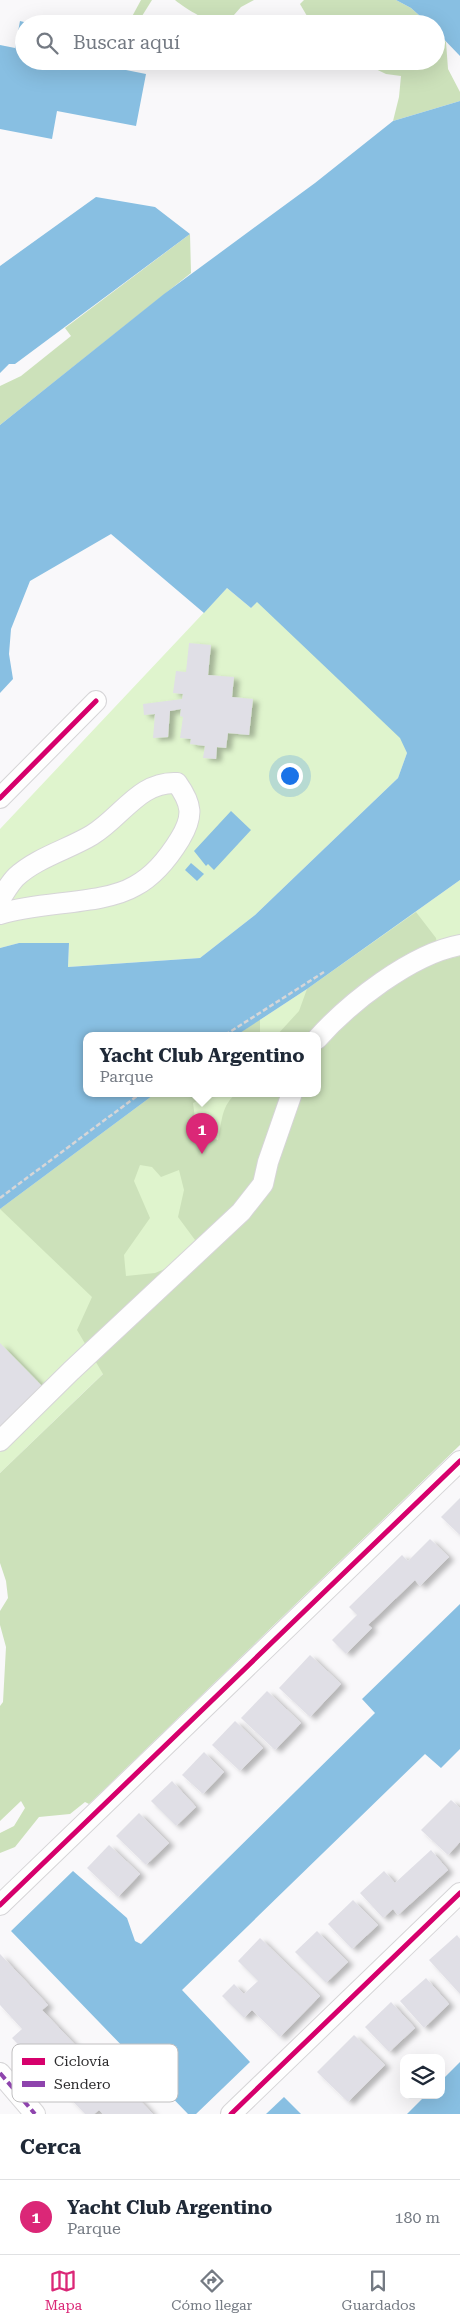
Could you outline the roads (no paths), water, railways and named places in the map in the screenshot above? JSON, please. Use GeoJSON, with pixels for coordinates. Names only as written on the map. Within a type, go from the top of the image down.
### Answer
{"type":"FeatureCollection","features":[{"type":"Feature","properties":{"kind":"street"},"geometry":{"type":"LineString","coordinates":[[0,798],[96,701]]}},
{"type":"Feature","properties":{"kind":"street"},"geometry":{"type":"LineString","coordinates":[[0,899],[16,877],[52,854],[93,834],[146,789],[164,782],[177,783],[188,798],[190,818],[183,834],[171,854],[136,886],[100,897],[28,907],[0,914]]}},
{"type":"Feature","properties":{"kind":"street"},"geometry":{"type":"LineString","coordinates":[[321,1035],[338,1016],[371,990],[419,959],[460,945]]}},
{"type":"Feature","properties":{"kind":"street"},"geometry":{"type":"LineString","coordinates":[[0,1441],[71,1371],[241,1212],[263,1184],[268,1162],[291,1097]]}},
{"type":"Feature","properties":{"kind":"street"},"geometry":{"type":"LineString","coordinates":[[0,1905],[460,1461]]}},
{"type":"Feature","properties":{"kind":"street"},"geometry":{"type":"LineString","coordinates":[[231,2114],[460,1893]]}},
{"type":"Feature","properties":{"kind":"street"},"geometry":{"type":"LineString","coordinates":[[0,2073],[12,2087]]}},
{"type":"Feature","properties":{"kind":"street"},"geometry":{"type":"LineString","coordinates":[[25,2102],[35,2114]]}},
{"type":"Feature","properties":{"kind":"water"},"geometry":{"type":"Polygon","coordinates":[[[396,0],[460,0],[460,56],[445,40],[445,15],[419,15],[411,8],[396,0]]]}},
{"type":"Feature","properties":{"kind":"water"},"geometry":{"type":"Polygon","coordinates":[[[0,45],[15,48],[15,70],[126,70],[146,74],[136,126],[57,111],[52,139],[0,129],[0,45]]]}},
{"type":"Feature","properties":{"kind":"water"},"geometry":{"type":"Polygon","coordinates":[[[460,101],[460,880],[307,989],[242,1032],[83,1032],[83,1097],[151,1097],[0,1209],[0,948],[19,943],[69,943],[68,967],[200,958],[255,915],[398,778],[407,753],[400,738],[257,602],[251,608],[227,588],[204,613],[111,534],[30,581],[11,629],[9,654],[13,679],[0,693],[0,425],[164,294],[315,183],[393,121],[460,101]]]}},
{"type":"Feature","properties":{"kind":"water"},"geometry":{"type":"Polygon","coordinates":[[[96,197],[155,207],[190,234],[15,364],[9,364],[0,373],[0,266],[96,197]]]}},
{"type":"Feature","properties":{"kind":"water"},"geometry":{"type":"Polygon","coordinates":[[[231,811],[251,830],[214,870],[208,864],[206,866],[194,851],[231,811]]]}},
{"type":"Feature","properties":{"kind":"water"},"geometry":{"type":"Polygon","coordinates":[[[191,863],[204,874],[197,881],[185,870],[191,863]]]}},
{"type":"Feature","properties":{"kind":"water"},"geometry":{"type":"Polygon","coordinates":[[[460,1604],[460,1749],[441,1768],[425,1754],[182,1990],[250,2062],[196,2114],[188,2114],[176,2102],[178,2102],[178,2044],[120,2044],[11,1931],[73,1871],[127,1918],[135,1941],[141,1944],[375,1713],[362,1699],[460,1604]]]}},
{"type":"Feature","properties":{"kind":"water"},"geometry":{"type":"Polygon","coordinates":[[[460,2062],[460,2114],[407,2114],[422,2099],[445,2099],[445,2077],[460,2062]]]}},
{"type":"Feature","properties":{"kind":"water"},"geometry":{"type":"Polygon","coordinates":[[[284,2097],[301,2114],[266,2114],[284,2097]]]}},
{"type":"Feature","properties":{"kind":"place","name":"Yacht Club Argentino"},"geometry":{"type":"Point","coordinates":[202,1154]}}]}
